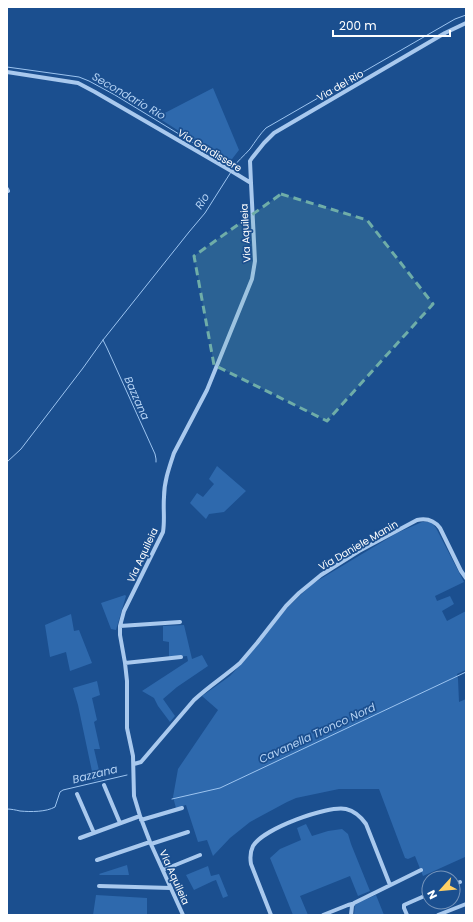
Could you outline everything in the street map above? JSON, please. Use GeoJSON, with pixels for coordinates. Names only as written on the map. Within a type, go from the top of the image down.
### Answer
{"type":"FeatureCollection","features":[{"type":"Feature","properties":{"kind":"street","name":"Via del Rio"},"geometry":{"type":"LineString","coordinates":[[251,184],[250,165],[252,158],[274,133],[445,33],[466,23]]}},
{"type":"Feature","properties":{"kind":"street","name":"Via Gardissere"},"geometry":{"type":"LineString","coordinates":[[7,72],[78,83],[228,169],[251,184]]}},
{"type":"Feature","properties":{"kind":"street","name":"Via Aquileia"},"geometry":{"type":"LineString","coordinates":[[183,915],[150,843],[140,818],[134,796],[134,764],[127,728],[127,681],[120,626],[127,605],[163,532],[165,482],[174,453],[207,390],[252,279],[255,261],[251,184]]}},
{"type":"Feature","properties":{"kind":"street","name":"Via Daniele Manin"},"geometry":{"type":"LineString","coordinates":[[134,764],[141,762],[194,700],[240,663],[292,599],[321,575],[359,551],[417,520],[426,519],[436,523],[440,528],[461,571],[466,578]]}},
{"type":"Feature","properties":{"kind":"street"},"geometry":{"type":"LineString","coordinates":[[120,626],[180,622]]}},
{"type":"Feature","properties":{"kind":"street"},"geometry":{"type":"LineString","coordinates":[[125,663],[181,657]]}},
{"type":"Feature","properties":{"kind":"street"},"geometry":{"type":"LineString","coordinates":[[104,786],[120,823]]}},
{"type":"Feature","properties":{"kind":"street"},"geometry":{"type":"LineString","coordinates":[[77,794],[94,833]]}},
{"type":"Feature","properties":{"kind":"street"},"geometry":{"type":"LineString","coordinates":[[80,838],[120,823],[182,808]]}},
{"type":"Feature","properties":{"kind":"street"},"geometry":{"type":"LineString","coordinates":[[271,915],[251,864],[250,857],[254,845],[265,835],[284,825],[317,813],[335,809],[346,809],[352,811],[361,818],[366,824],[390,885]]}},
{"type":"Feature","properties":{"kind":"street"},"geometry":{"type":"LineString","coordinates":[[97,860],[188,832]]}},
{"type":"Feature","properties":{"kind":"street"},"geometry":{"type":"LineString","coordinates":[[162,870],[200,855]]}},
{"type":"Feature","properties":{"kind":"street"},"geometry":{"type":"LineString","coordinates":[[323,915],[352,904],[421,870]]}},
{"type":"Feature","properties":{"kind":"street"},"geometry":{"type":"LineString","coordinates":[[99,886],[171,888]]}},
{"type":"Feature","properties":{"kind":"street"},"geometry":{"type":"LineString","coordinates":[[407,915],[404,905],[421,898]]}},
{"type":"Feature","properties":{"kind":"street"},"geometry":{"type":"LineString","coordinates":[[351,915],[352,904]]}},
{"type":"Feature","properties":{"kind":"street"},"geometry":{"type":"LineString","coordinates":[[438,915],[466,904]]}},
{"type":"Feature","properties":{"kind":"highlighted area"},"geometry":{"type":"Polygon","coordinates":[[[281,194],[367,220],[433,304],[327,421],[214,365],[194,256],[281,194]]]}},
{"type":"Feature","properties":{"kind":"shaded area"},"geometry":{"type":"Polygon","coordinates":[[[213,88],[239,150],[229,163],[157,117],[213,88]]]}},
{"type":"Feature","properties":{"kind":"shaded area"},"geometry":{"type":"Polygon","coordinates":[[[217,466],[246,491],[224,512],[209,514],[206,519],[190,503],[197,493],[203,497],[214,484],[209,479],[217,466]]]}},
{"type":"Feature","properties":{"kind":"shaded area"},"geometry":{"type":"Polygon","coordinates":[[[422,522],[431,522],[436,528],[464,582],[435,596],[437,601],[450,596],[454,604],[442,611],[447,621],[466,611],[466,670],[457,674],[459,702],[466,699],[466,861],[465,857],[436,870],[421,871],[415,856],[408,859],[405,858],[379,789],[339,789],[296,798],[250,822],[230,838],[213,856],[207,840],[198,842],[186,805],[176,808],[173,797],[178,769],[218,710],[202,696],[230,676],[244,661],[283,612],[312,584],[397,533],[422,522]]]}},
{"type":"Feature","properties":{"kind":"shaded area"},"geometry":{"type":"Polygon","coordinates":[[[125,595],[126,596],[116,630],[111,629],[101,603],[125,595]]]}},
{"type":"Feature","properties":{"kind":"shaded area"},"geometry":{"type":"Polygon","coordinates":[[[71,614],[74,631],[79,630],[92,663],[70,671],[66,652],[50,657],[45,625],[71,614]]]}},
{"type":"Feature","properties":{"kind":"shaded area"},"geometry":{"type":"Polygon","coordinates":[[[184,625],[192,659],[202,655],[208,666],[177,687],[163,699],[175,716],[170,722],[154,698],[142,691],[188,661],[187,656],[169,658],[169,642],[163,641],[163,626],[184,625]]]}},
{"type":"Feature","properties":{"kind":"shaded area"},"geometry":{"type":"Polygon","coordinates":[[[97,681],[100,695],[92,698],[97,720],[94,722],[100,749],[94,749],[101,779],[94,781],[73,688],[97,681]]]}},
{"type":"Feature","properties":{"kind":"shaded area"},"geometry":{"type":"Polygon","coordinates":[[[306,824],[312,836],[328,831],[342,829],[348,834],[370,891],[358,896],[350,876],[300,896],[308,915],[293,915],[270,858],[280,849],[301,840],[297,828],[306,824]]]}},
{"type":"Feature","properties":{"kind":"shaded area"},"geometry":{"type":"Polygon","coordinates":[[[127,865],[129,875],[99,874],[127,865]]]}},
{"type":"Feature","properties":{"kind":"shaded area"},"geometry":{"type":"Polygon","coordinates":[[[208,866],[211,876],[219,874],[228,896],[223,898],[216,880],[194,890],[186,875],[208,866]]]}},
{"type":"Feature","properties":{"kind":"shaded area"},"geometry":{"type":"Polygon","coordinates":[[[96,895],[147,898],[147,915],[93,915],[96,895]]]}},
{"type":"Feature","properties":{"kind":"shaded area"},"geometry":{"type":"Polygon","coordinates":[[[376,895],[384,915],[354,915],[355,904],[376,895]]]}},
{"type":"Feature","properties":{"kind":"waterway","name":"Rio"},"geometry":{"type":"LineString","coordinates":[[232,169],[266,128],[455,19],[466,15]]}},
{"type":"Feature","properties":{"kind":"waterway","name":"Secondario Rio"},"geometry":{"type":"LineString","coordinates":[[7,67],[79,77],[89,81],[115,95],[233,167]]}},
{"type":"Feature","properties":{"kind":"waterway","name":"Rio"},"geometry":{"type":"LineString","coordinates":[[7,462],[21,449],[103,340],[205,213],[231,172]]}},
{"type":"Feature","properties":{"kind":"waterway","name":"Bazzana"},"geometry":{"type":"LineString","coordinates":[[103,340],[155,454],[156,462]]}},
{"type":"Feature","properties":{"kind":"waterway","name":"Cavanella Tronco Nord"},"geometry":{"type":"LineString","coordinates":[[172,799],[220,788],[466,672]]}},
{"type":"Feature","properties":{"kind":"waterway","name":"Bazzana"},"geometry":{"type":"LineString","coordinates":[[7,809],[29,812],[47,810],[55,807],[60,792],[63,790],[127,775]]}}]}
